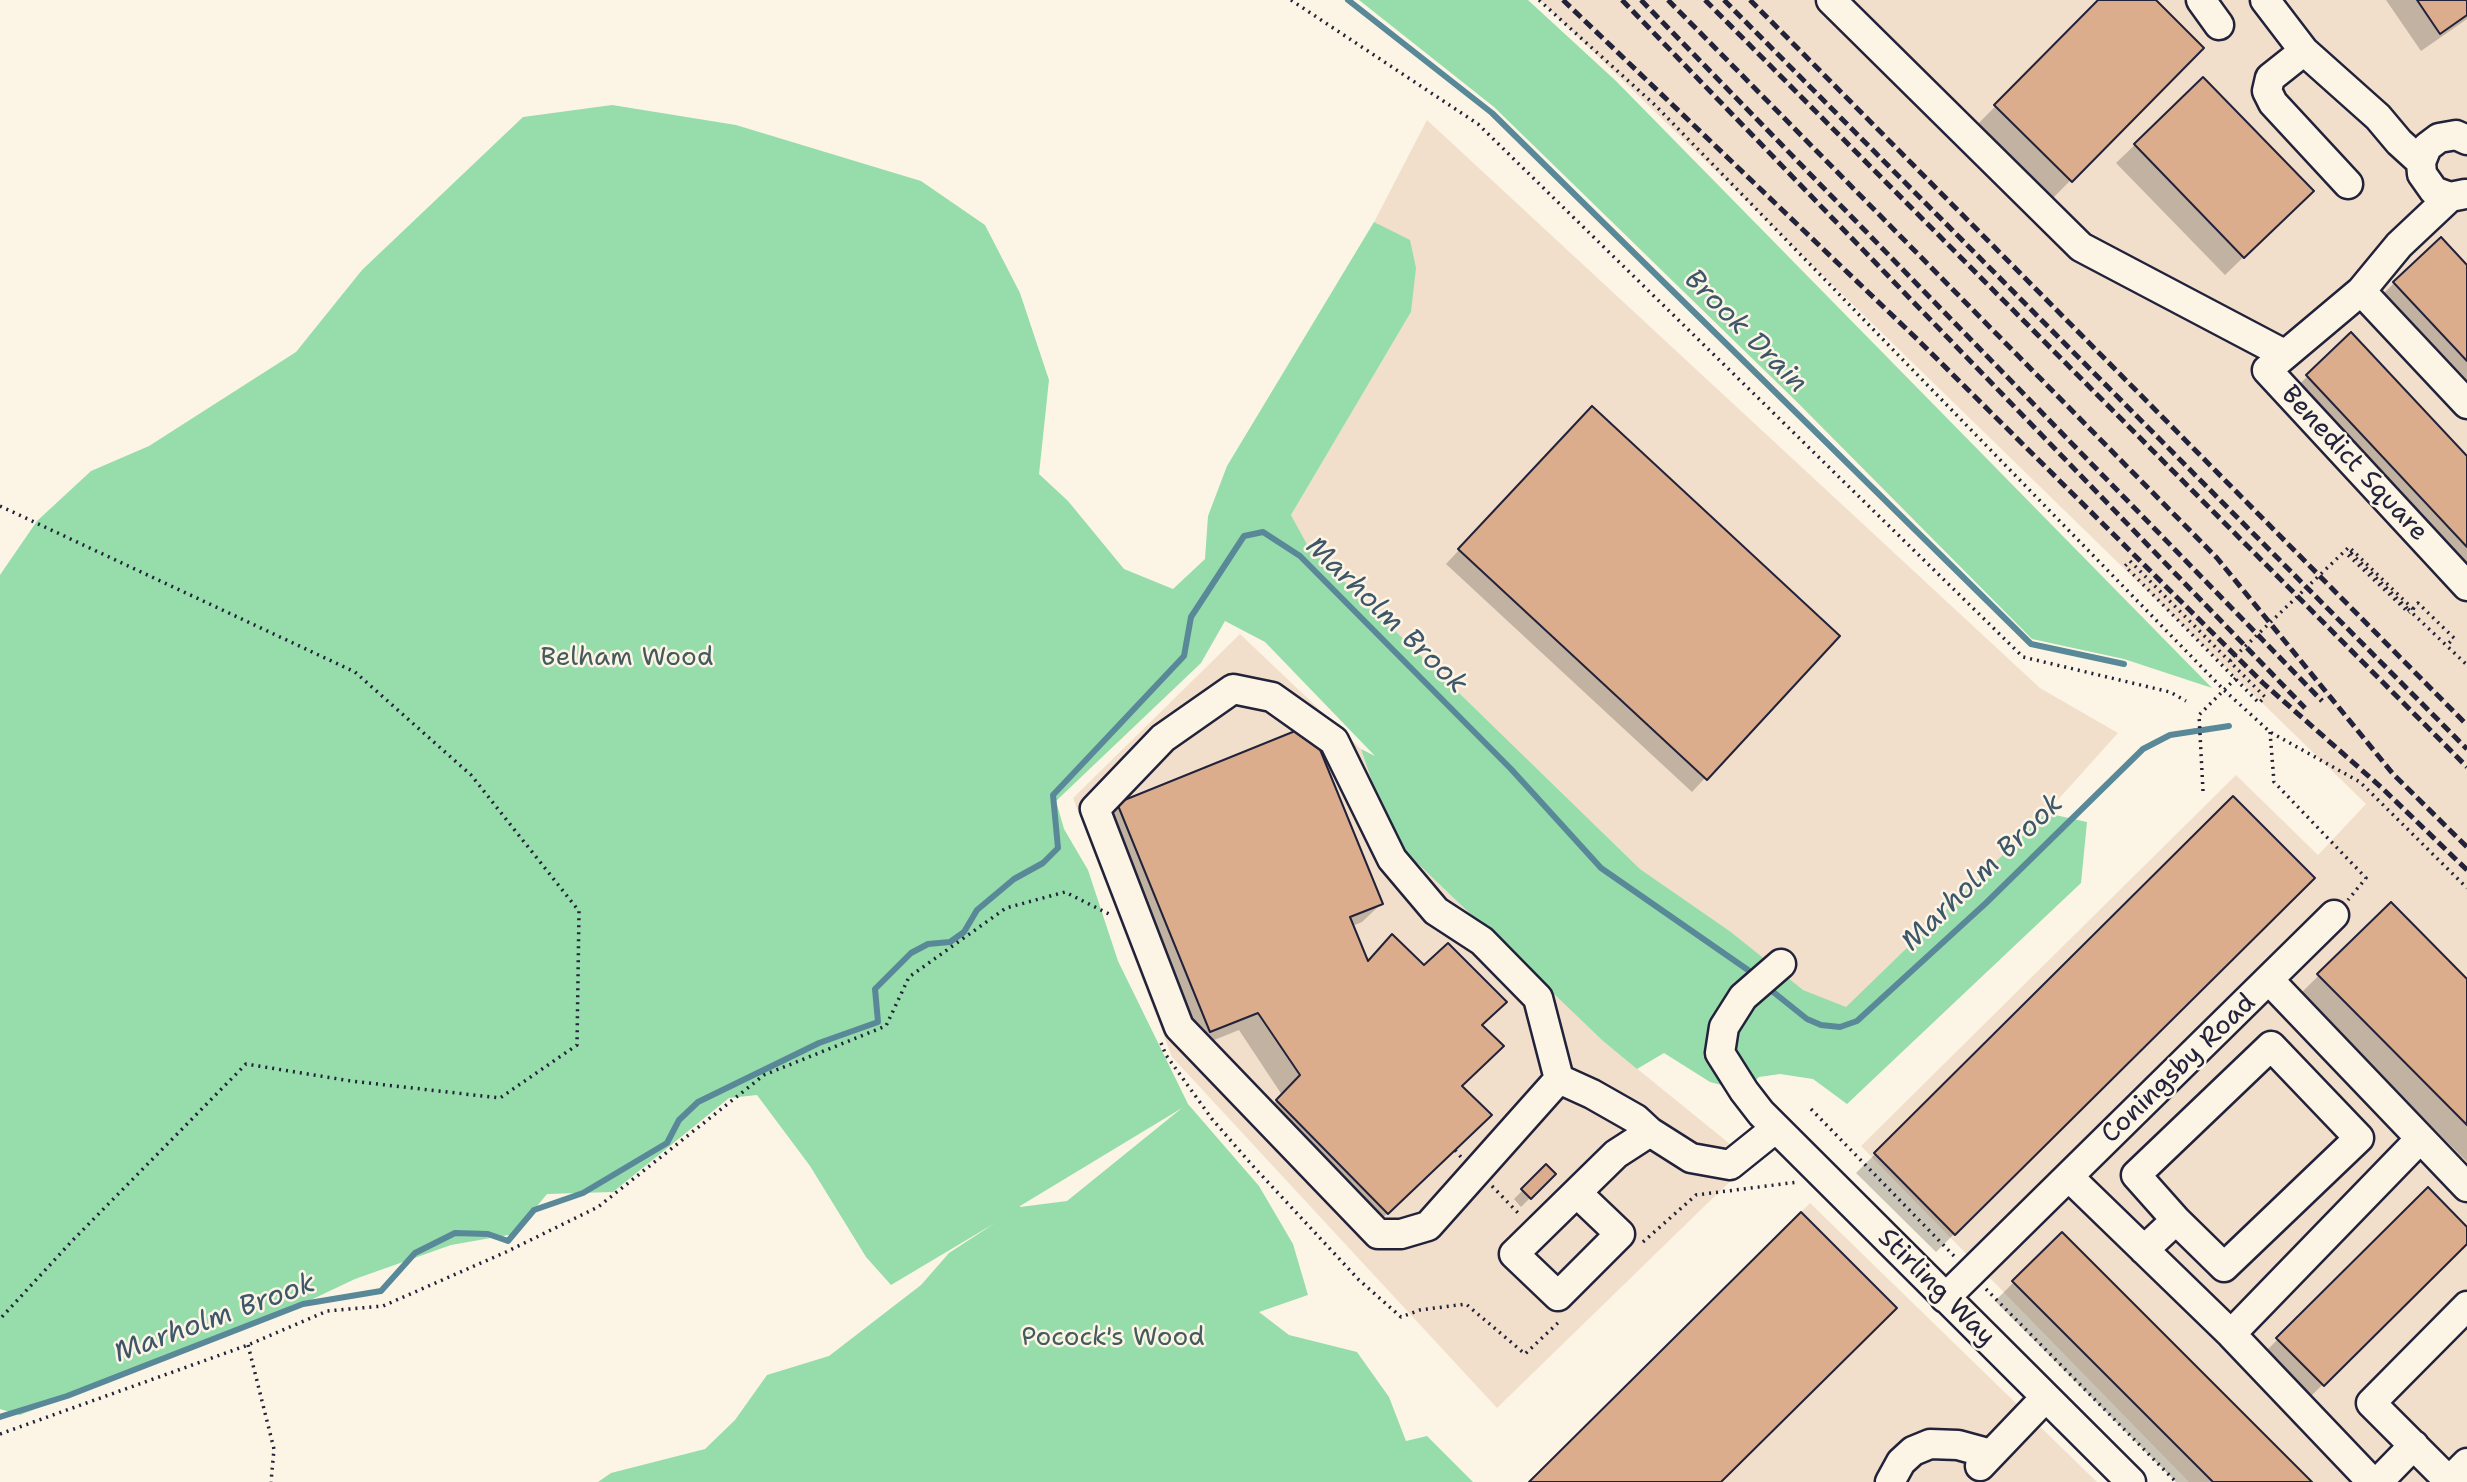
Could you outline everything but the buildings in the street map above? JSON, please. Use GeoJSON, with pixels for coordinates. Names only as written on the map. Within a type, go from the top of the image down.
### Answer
{"type":"FeatureCollection","features":[{"type":"Feature","properties":{"kind":"street"},"geometry":{"type":"LineString","coordinates":[[1831,0],[2081,247],[2275,362]]}},
{"type":"Feature","properties":{"kind":"street"},"geometry":{"type":"LineString","coordinates":[[2201,0],[2219,25]]}},
{"type":"Feature","properties":{"kind":"street"},"geometry":{"type":"LineString","coordinates":[[2274,3],[2304,51],[2378,117],[2399,142],[2443,146],[2434,191],[2460,196]]}},
{"type":"Feature","properties":{"kind":"street"},"geometry":{"type":"LineString","coordinates":[[2304,51],[2270,78],[2267,91],[2273,103],[2348,184]]}},
{"type":"Feature","properties":{"kind":"street","name":"Benedict Square"},"geometry":{"type":"LineString","coordinates":[[2399,245],[2443,146]]}},
{"type":"Feature","properties":{"kind":"street","name":"Benedict Square"},"geometry":{"type":"LineString","coordinates":[[2460,196],[2399,245],[2361,291],[2275,362],[2467,586]]}},
{"type":"Feature","properties":{"kind":"street"},"geometry":{"type":"LineString","coordinates":[[2361,291],[2467,404]]}},
{"type":"Feature","properties":{"kind":"street"},"geometry":{"type":"LineString","coordinates":[[1233,689],[1272,696],[1334,741],[1392,859],[1436,911],[1482,941],[1538,998],[1559,1079],[1428,1226],[1401,1234],[1378,1234],[1179,1027],[1095,809],[1163,738],[1233,689]]}},
{"type":"Feature","properties":{"kind":"street"},"geometry":{"type":"LineString","coordinates":[[2270,981],[2334,915]]}},
{"type":"Feature","properties":{"kind":"street","name":"Stirling Way"},"geometry":{"type":"LineString","coordinates":[[1781,964],[1743,997],[1724,1027],[1720,1053],[1744,1091],[1776,1128],[2131,1482]]}},
{"type":"Feature","properties":{"kind":"street","name":"Coningsby Road"},"geometry":{"type":"LineString","coordinates":[[1945,1297],[2270,981],[2467,1186]]}},
{"type":"Feature","properties":{"kind":"street"},"geometry":{"type":"LineString","coordinates":[[2271,1046],[2359,1138],[2224,1268],[2176,1220],[2136,1175],[2271,1046]]}},
{"type":"Feature","properties":{"kind":"street"},"geometry":{"type":"LineString","coordinates":[[2311,1088],[2342,1057]]}},
{"type":"Feature","properties":{"kind":"street"},"geometry":{"type":"LineString","coordinates":[[1559,1079],[1636,1119],[1650,1132],[1691,1158],[1730,1164],[1776,1128]]}},
{"type":"Feature","properties":{"kind":"street"},"geometry":{"type":"LineString","coordinates":[[1577,1193],[1620,1234],[1558,1296],[1514,1254],[1616,1154],[1650,1132]]}},
{"type":"Feature","properties":{"kind":"street"},"geometry":{"type":"LineString","coordinates":[[2231,1334],[2420,1139]]}},
{"type":"Feature","properties":{"kind":"street"},"geometry":{"type":"LineString","coordinates":[[2069,1177],[2231,1334],[2372,1482]]}},
{"type":"Feature","properties":{"kind":"street"},"geometry":{"type":"LineString","coordinates":[[2144,1250],[2176,1220]]}},
{"type":"Feature","properties":{"kind":"street"},"geometry":{"type":"LineString","coordinates":[[2467,1306],[2371,1403],[2449,1481],[2467,1462]]}},
{"type":"Feature","properties":{"kind":"street"},"geometry":{"type":"LineString","coordinates":[[1890,1482],[1901,1462],[1913,1451],[1930,1444],[1958,1445],[1985,1461],[2045,1398]]}},
{"type":"Feature","properties":{"kind":"street"},"geometry":{"type":"LineString","coordinates":[[2378,1482],[2414,1445]]}},
{"type":"Feature","properties":{"kind":"path"},"geometry":{"type":"LineString","coordinates":[[1291,0],[1478,124],[2023,657],[2170,692],[2186,701]]}},
{"type":"Feature","properties":{"kind":"path"},"geometry":{"type":"LineString","coordinates":[[1539,0],[1655,105],[2224,690],[2270,732],[2360,782],[2467,888]]}},
{"type":"Feature","properties":{"kind":"path"},"geometry":{"type":"LineString","coordinates":[[0,506],[355,672],[471,775],[579,911],[577,1045],[500,1098],[351,1081],[246,1064],[72,1241],[0,1319]]}},
{"type":"Feature","properties":{"kind":"path"},"geometry":{"type":"LineString","coordinates":[[2230,661],[2349,547],[2410,610]]}},
{"type":"Feature","properties":{"kind":"path"},"geometry":{"type":"LineString","coordinates":[[2410,610],[2400,604],[2391,596],[2356,562],[2347,554],[2351,550],[2411,609],[2407,614],[2348,556],[2351,553],[2410,610],[2447,645],[2467,665]]}},
{"type":"Feature","properties":{"kind":"path"},"geometry":{"type":"LineString","coordinates":[[2130,561],[2230,661],[2265,697],[2259,703],[2124,566],[2130,561]]}},
{"type":"Feature","properties":{"kind":"path"},"geometry":{"type":"LineString","coordinates":[[2410,610],[2418,603],[2454,638],[2447,645]]}},
{"type":"Feature","properties":{"kind":"path"},"geometry":{"type":"LineString","coordinates":[[2203,791],[2199,715],[2236,678]]}},
{"type":"Feature","properties":{"kind":"path"},"geometry":{"type":"LineString","coordinates":[[2270,732],[2274,782],[2366,878],[2334,915]]}},
{"type":"Feature","properties":{"kind":"path"},"geometry":{"type":"LineString","coordinates":[[0,1434],[248,1345],[327,1311],[383,1306],[506,1252],[598,1207],[764,1075],[886,1026],[909,977],[1006,908],[1065,892],[1110,914],[1115,926]]}},
{"type":"Feature","properties":{"kind":"path"},"geometry":{"type":"LineString","coordinates":[[1156,1032],[1166,1055],[1212,1119],[1359,1280],[1401,1317],[1420,1310],[1466,1304],[1525,1354],[1569,1312]]}},
{"type":"Feature","properties":{"kind":"path"},"geometry":{"type":"LineString","coordinates":[[1811,1109],[1955,1257]]}},
{"type":"Feature","properties":{"kind":"path"},"geometry":{"type":"LineString","coordinates":[[1455,1150],[1536,1233]]}},
{"type":"Feature","properties":{"kind":"path"},"geometry":{"type":"LineString","coordinates":[[1637,1247],[1696,1195],[1785,1185],[1823,1175]]}},
{"type":"Feature","properties":{"kind":"path"},"geometry":{"type":"LineString","coordinates":[[2001,1304],[2176,1482]]}},
{"type":"Feature","properties":{"kind":"path"},"geometry":{"type":"LineString","coordinates":[[248,1345],[274,1450],[271,1482]]}},
{"type":"Feature","properties":{"kind":"shaded area"},"geometry":{"type":"Polygon","coordinates":[[[1540,0],[2467,0],[2467,1482],[2189,1482],[1861,1146],[2236,775],[2318,855],[2366,804],[1540,0]]]}},
{"type":"Feature","properties":{"kind":"shaded area"},"geometry":{"type":"Polygon","coordinates":[[[1427,120],[2040,688],[2118,733],[2046,813],[1846,1008],[1802,990],[1731,932],[1640,869],[1308,546],[1291,515],[1411,312],[1387,230],[1374,222],[1427,120]]]}},
{"type":"Feature","properties":{"kind":"shaded area"},"geometry":{"type":"Polygon","coordinates":[[[1240,634],[1361,749],[1391,838],[1603,1041],[1751,1161],[1497,1408],[1172,1057],[1073,798],[1240,634]]]}},
{"type":"Feature","properties":{"kind":"shaded area"},"geometry":{"type":"Polygon","coordinates":[[[1810,1203],[2097,1482],[1529,1482],[1810,1203]]]}},
{"type":"Feature","properties":{"kind":"green space"},"geometry":{"type":"Polygon","coordinates":[[[1359,0],[1528,0],[1616,81],[2212,688],[2124,659],[2032,639],[1799,404],[1494,107],[1359,0]]]}},
{"type":"Feature","properties":{"kind":"green space","name":"Belham Wood"},"geometry":{"type":"Polygon","coordinates":[[[612,105],[736,125],[921,181],[985,225],[1020,293],[1049,380],[1039,474],[1068,501],[1124,569],[1173,589],[1205,559],[1208,516],[1227,466],[1374,222],[1410,240],[1416,268],[1411,312],[1291,515],[1308,546],[1640,869],[1731,932],[1803,990],[1846,1007],[2046,813],[2087,822],[2081,883],[1847,1104],[1813,1079],[1780,1074],[1759,1077],[1744,1091],[1710,1082],[1664,1053],[1637,1069],[1603,1041],[1391,838],[1361,749],[1375,756],[1265,642],[1225,621],[1201,663],[1056,801],[1064,829],[1088,870],[1118,961],[1188,1104],[1259,1186],[1293,1244],[1308,1295],[1259,1312],[1289,1335],[1357,1352],[1389,1397],[1406,1441],[1427,1436],[1473,1482],[598,1482],[611,1473],[705,1449],[735,1420],[767,1375],[829,1356],[921,1285],[949,1253],[995,1223],[891,1285],[866,1257],[810,1166],[757,1095],[729,1098],[613,1192],[547,1194],[514,1234],[451,1245],[355,1279],[279,1315],[20,1415],[0,1409],[0,575],[37,521],[91,471],[149,446],[296,352],[362,270],[523,117],[612,105]],[[1182,1108],[1020,1207],[1067,1201],[1182,1108]]]}},
{"type":"Feature","properties":{"kind":"waterway","name":"Brook Drain"},"geometry":{"type":"LineString","coordinates":[[1348,0],[1492,113],[2031,644],[2124,664]]}},
{"type":"Feature","properties":{"kind":"waterway","name":"Marholm Brook"},"geometry":{"type":"LineString","coordinates":[[0,1417],[67,1396],[303,1304],[381,1291],[415,1253],[455,1233],[488,1234],[508,1241],[534,1210],[583,1193],[667,1143],[679,1120],[698,1102],[819,1043],[878,1022],[875,989],[911,953],[928,944],[950,942],[964,932],[977,910],[1014,879],[1043,863],[1058,848],[1053,795],[1184,656],[1191,617],[1244,536],[1263,532],[1300,556],[1511,769],[1601,868],[1748,970]]}},
{"type":"Feature","properties":{"kind":"waterway","name":"Marholm Brook"},"geometry":{"type":"LineString","coordinates":[[1772,991],[1807,1019],[1821,1025],[1840,1027],[1857,1021],[1986,903],[2143,749],[2170,735],[2229,726]]}},
{"type":"Feature","properties":{"kind":"railway"},"geometry":{"type":"LineString","coordinates":[[1563,0],[1917,339],[2263,683],[2382,788],[2467,870]]}},
{"type":"Feature","properties":{"kind":"railway"},"geometry":{"type":"LineString","coordinates":[[1622,0],[2305,708]]}},
{"type":"Feature","properties":{"kind":"railway"},"geometry":{"type":"LineString","coordinates":[[1641,0],[2322,701]]}},
{"type":"Feature","properties":{"kind":"railway"},"geometry":{"type":"LineString","coordinates":[[1668,0],[2217,558],[2393,774],[2467,847]]}},
{"type":"Feature","properties":{"kind":"railway"},"geometry":{"type":"LineString","coordinates":[[1705,0],[2467,767]]}},
{"type":"Feature","properties":{"kind":"railway"},"geometry":{"type":"LineString","coordinates":[[1724,0],[2467,749]]}},
{"type":"Feature","properties":{"kind":"railway"},"geometry":{"type":"LineString","coordinates":[[1750,0],[2467,725]]}},
{"type":"Feature","properties":{"kind":"park label","name":"Pocock's Wood"},"geometry":{"type":"Point","coordinates":[1113,1338]}}]}
